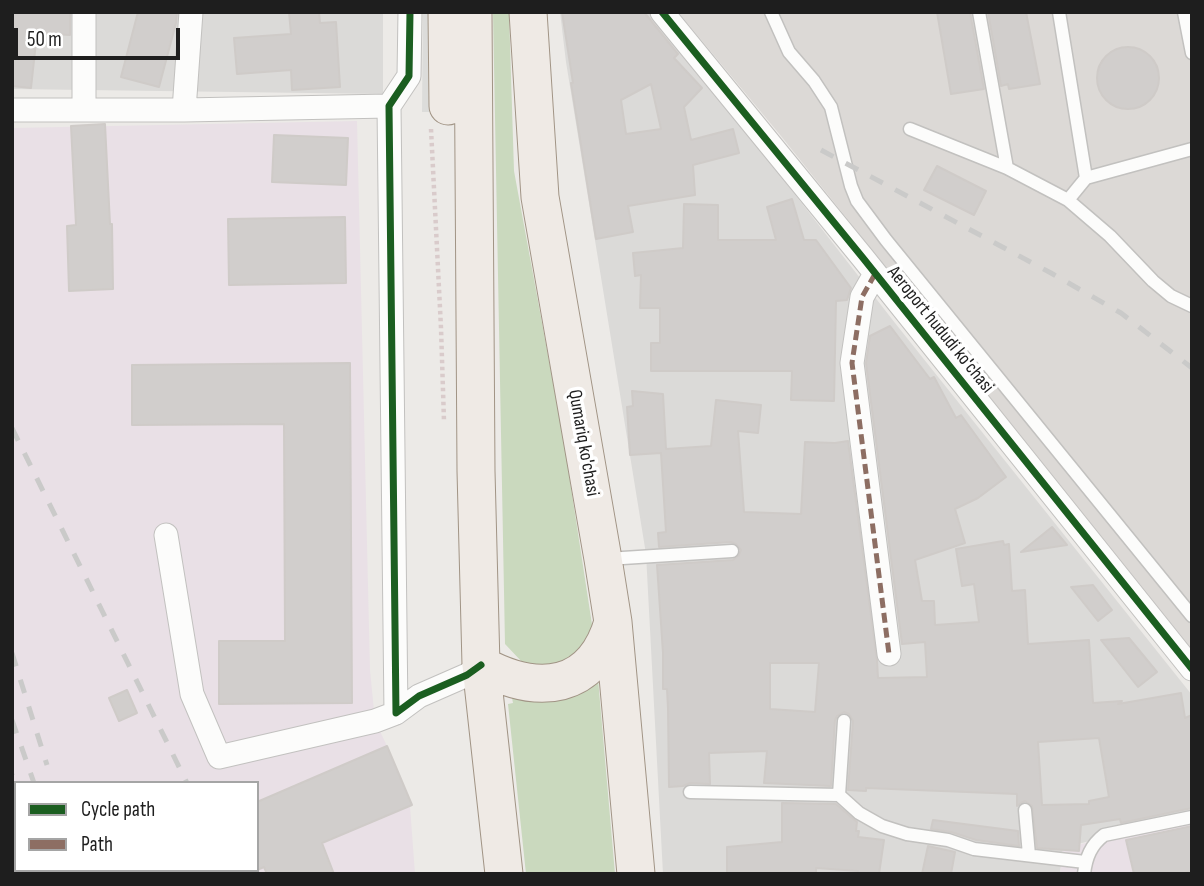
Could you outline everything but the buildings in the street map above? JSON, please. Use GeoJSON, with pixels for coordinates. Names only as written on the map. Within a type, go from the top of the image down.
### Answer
{"type":"FeatureCollection","features":[{"type":"Feature","properties":{"kind":"main road"},"geometry":{"type":"LineString","coordinates":[[447,12],[440,119],[476,471]]}},
{"type":"Feature","properties":{"kind":"main road"},"geometry":{"type":"LineString","coordinates":[[473,12],[476,471],[481,665],[504,874]]}},
{"type":"Feature","properties":{"kind":"main road","name":"Qumariq ko'chasi"},"geometry":{"type":"LineString","coordinates":[[528,12],[540,197],[612,622],[636,874]]}},
{"type":"Feature","properties":{"kind":"main road"},"geometry":{"type":"LineString","coordinates":[[481,665],[507,678],[536,683],[571,678],[590,666],[598,656],[612,622]]}},
{"type":"Feature","properties":{"kind":"street"},"geometry":{"type":"LineString","coordinates":[[84,12],[84,110]]}},
{"type":"Feature","properties":{"kind":"street"},"geometry":{"type":"LineString","coordinates":[[184,110],[191,12]]}},
{"type":"Feature","properties":{"kind":"street"},"geometry":{"type":"LineString","coordinates":[[396,713],[389,106],[408,76],[410,12]]}},
{"type":"Feature","properties":{"kind":"street","name":"Aeroport hududi ko'chasi"},"geometry":{"type":"LineString","coordinates":[[662,12],[1192,669]]}},
{"type":"Feature","properties":{"kind":"street"},"geometry":{"type":"LineString","coordinates":[[12,110],[389,106]]}},
{"type":"Feature","properties":{"kind":"street"},"geometry":{"type":"LineString","coordinates":[[875,274],[862,297],[852,363],[889,654]]}},
{"type":"Feature","properties":{"kind":"street"},"geometry":{"type":"LineString","coordinates":[[166,535],[192,694],[219,757],[375,721],[396,713],[419,696],[467,675],[481,665]]}},
{"type":"Feature","properties":{"kind":"street"},"geometry":{"type":"LineString","coordinates":[[395,664],[419,696]]}},
{"type":"Feature","properties":{"kind":"lane"},"geometry":{"type":"LineString","coordinates":[[771,12],[789,52],[814,80],[831,107],[857,201],[1192,616]]}},
{"type":"Feature","properties":{"kind":"lane"},"geometry":{"type":"LineString","coordinates":[[979,12],[1007,168]]}},
{"type":"Feature","properties":{"kind":"lane"},"geometry":{"type":"LineString","coordinates":[[1059,12],[1086,178]]}},
{"type":"Feature","properties":{"kind":"lane"},"geometry":{"type":"LineString","coordinates":[[1184,12],[1192,53]]}},
{"type":"Feature","properties":{"kind":"lane"},"geometry":{"type":"LineString","coordinates":[[909,129],[1007,168],[1068,200],[1110,236],[1153,281],[1171,296],[1192,306]]}},
{"type":"Feature","properties":{"kind":"lane"},"geometry":{"type":"LineString","coordinates":[[1068,200],[1086,178],[1192,149]]}},
{"type":"Feature","properties":{"kind":"lane"},"geometry":{"type":"LineString","coordinates":[[603,559],[732,551]]}},
{"type":"Feature","properties":{"kind":"lane"},"geometry":{"type":"LineString","coordinates":[[838,795],[844,721]]}},
{"type":"Feature","properties":{"kind":"lane"},"geometry":{"type":"LineString","coordinates":[[690,792],[838,795],[859,813],[882,826],[907,834],[948,840],[974,849],[1029,855],[1084,868],[1096,842],[1104,835],[1192,817]]}},
{"type":"Feature","properties":{"kind":"lane"},"geometry":{"type":"LineString","coordinates":[[1025,810],[1029,855]]}},
{"type":"Feature","properties":{"kind":"path"},"geometry":{"type":"LineString","coordinates":[[440,119],[444,423]]}},
{"type":"Feature","properties":{"kind":"shaded area"},"geometry":{"type":"Polygon","coordinates":[[[12,12],[383,12],[383,94],[12,89],[12,12]]]}},
{"type":"Feature","properties":{"kind":"shaded area"},"geometry":{"type":"Polygon","coordinates":[[[560,12],[653,12],[895,323],[1192,695],[1192,814],[1063,848],[1060,874],[663,874],[646,554],[560,12]]]}},
{"type":"Feature","properties":{"kind":"shaded area"},"geometry":{"type":"Polygon","coordinates":[[[678,12],[1192,12],[1192,650],[781,136],[678,12]]]}},
{"type":"Feature","properties":{"kind":"shaded area"},"geometry":{"type":"Polygon","coordinates":[[[357,121],[370,670],[375,721],[410,806],[415,874],[16,872],[259,872],[259,781],[14,781],[14,867],[12,128],[357,121]]]}},
{"type":"Feature","properties":{"kind":"shaded area"},"geometry":{"type":"Polygon","coordinates":[[[1192,814],[1192,874],[1060,874],[1063,849],[1192,814]]]}},
{"type":"Feature","properties":{"kind":"green space"},"geometry":{"type":"Polygon","coordinates":[[[493,12],[509,12],[514,171],[564,442],[593,631],[581,656],[538,669],[522,662],[505,644],[493,12]]]}},
{"type":"Feature","properties":{"kind":"green space"},"geometry":{"type":"Polygon","coordinates":[[[598,679],[615,874],[526,874],[508,704],[513,703],[511,693],[537,700],[557,701],[575,694],[598,679]]]}},
{"type":"Feature","properties":{"kind":"pier"},"geometry":{"type":"Polygon","coordinates":[[[423,12],[464,12],[465,112],[422,112],[423,12]]]}},
{"type":"Feature","properties":{"kind":"railway"},"geometry":{"type":"LineString","coordinates":[[821,150],[1121,313],[1192,368]]}},
{"type":"Feature","properties":{"kind":"railway"},"geometry":{"type":"LineString","coordinates":[[12,428],[186,781]]}},
{"type":"Feature","properties":{"kind":"railway"},"geometry":{"type":"LineString","coordinates":[[12,653],[47,765]]}},
{"type":"Feature","properties":{"kind":"railway"},"geometry":{"type":"LineString","coordinates":[[12,720],[33,781]]}},
{"type":"Feature","properties":{"kind":"marked path"},"geometry":{"type":"LineString","coordinates":[[875,274],[862,297],[852,363],[889,654]]}},
{"type":"Feature","properties":{"kind":"cycle path"},"geometry":{"type":"LineString","coordinates":[[410,12],[409,76],[389,106],[396,713],[419,696],[467,675],[481,665]]}},
{"type":"Feature","properties":{"kind":"cycle path"},"geometry":{"type":"LineString","coordinates":[[662,12],[1192,669]]}}]}
